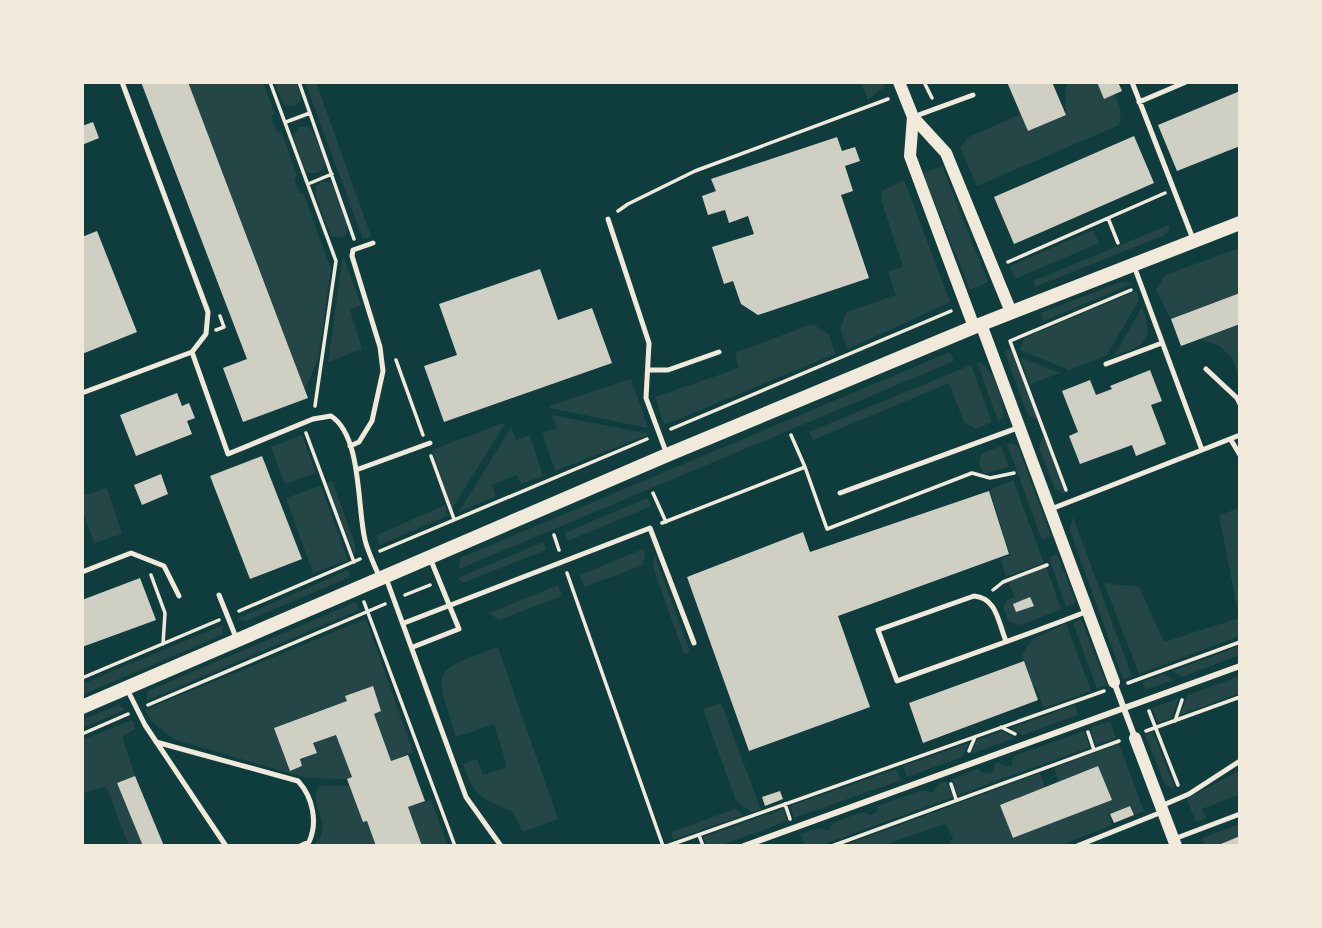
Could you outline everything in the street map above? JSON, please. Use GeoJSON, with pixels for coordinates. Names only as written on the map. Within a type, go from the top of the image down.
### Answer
{"type":"FeatureCollection","features":[{"type":"Feature","properties":{"kind":"main road"},"geometry":{"type":"LineString","coordinates":[[82,707],[667,455],[1132,263],[1240,223]]}},
{"type":"Feature","properties":{"kind":"street"},"geometry":{"type":"LineString","coordinates":[[902,87],[913,117],[946,153],[1011,312]]}},
{"type":"Feature","properties":{"kind":"street"},"geometry":{"type":"LineString","coordinates":[[913,117],[909,156],[1020,427],[1175,843]]}},
{"type":"Feature","properties":{"kind":"street"},"geometry":{"type":"LineString","coordinates":[[744,846],[1240,666]]}},
{"type":"Feature","properties":{"kind":"lane"},"geometry":{"type":"LineString","coordinates":[[82,393],[192,352],[206,334],[208,312],[122,82]]}},
{"type":"Feature","properties":{"kind":"lane"},"geometry":{"type":"LineString","coordinates":[[1132,82],[1193,240]]}},
{"type":"Feature","properties":{"kind":"lane"},"geometry":{"type":"LineString","coordinates":[[1139,102],[1186,82]]}},
{"type":"Feature","properties":{"kind":"lane"},"geometry":{"type":"LineString","coordinates":[[913,117],[973,95]]}},
{"type":"Feature","properties":{"kind":"lane"},"geometry":{"type":"LineString","coordinates":[[608,219],[649,343],[646,398],[667,455]]}},
{"type":"Feature","properties":{"kind":"lane"},"geometry":{"type":"LineString","coordinates":[[349,446],[359,442],[372,421],[383,371],[380,346],[352,256],[353,250],[373,243]]}},
{"type":"Feature","properties":{"kind":"lane"},"geometry":{"type":"LineString","coordinates":[[1132,263],[1202,450]]}},
{"type":"Feature","properties":{"kind":"lane"},"geometry":{"type":"LineString","coordinates":[[1106,364],[1163,343]]}},
{"type":"Feature","properties":{"kind":"lane"},"geometry":{"type":"LineString","coordinates":[[192,352],[228,454],[313,419],[331,416],[339,422],[356,470],[365,540],[370,555],[395,600],[466,797],[501,846]]}},
{"type":"Feature","properties":{"kind":"lane"},"geometry":{"type":"LineString","coordinates":[[648,370],[668,370],[719,352]]}},
{"type":"Feature","properties":{"kind":"lane"},"geometry":{"type":"LineString","coordinates":[[1206,369],[1240,404]]}},
{"type":"Feature","properties":{"kind":"lane"},"geometry":{"type":"LineString","coordinates":[[840,493],[1020,427]]}},
{"type":"Feature","properties":{"kind":"lane"},"geometry":{"type":"LineString","coordinates":[[1051,509],[1240,435]]}},
{"type":"Feature","properties":{"kind":"lane"},"geometry":{"type":"LineString","coordinates":[[1231,440],[1240,455]]}},
{"type":"Feature","properties":{"kind":"lane"},"geometry":{"type":"LineString","coordinates":[[356,470],[428,444]]}},
{"type":"Feature","properties":{"kind":"lane"},"geometry":{"type":"LineString","coordinates":[[404,623],[650,528],[694,643]]}},
{"type":"Feature","properties":{"kind":"lane"},"geometry":{"type":"LineString","coordinates":[[82,572],[131,553],[164,566],[179,596]]}},
{"type":"Feature","properties":{"kind":"lane"},"geometry":{"type":"LineString","coordinates":[[413,647],[459,629],[430,558]]}},
{"type":"Feature","properties":{"kind":"lane"},"geometry":{"type":"LineString","coordinates":[[219,595],[237,640]]}},
{"type":"Feature","properties":{"kind":"lane"},"geometry":{"type":"LineString","coordinates":[[1006,642],[991,602],[985,597],[974,596],[878,630],[897,681],[1006,642],[1088,611]]}},
{"type":"Feature","properties":{"kind":"lane"},"geometry":{"type":"LineString","coordinates":[[126,688],[156,742],[226,846]]}},
{"type":"Feature","properties":{"kind":"lane"},"geometry":{"type":"LineString","coordinates":[[156,742],[298,782],[305,789],[315,820],[315,830],[309,842],[300,846]]}},
{"type":"Feature","properties":{"kind":"lane"},"geometry":{"type":"LineString","coordinates":[[1079,845],[1162,809],[1240,761]]}},
{"type":"Feature","properties":{"kind":"lane"},"geometry":{"type":"LineString","coordinates":[[1175,843],[1240,814]]}},
{"type":"Feature","properties":{"kind":"path"},"geometry":{"type":"LineString","coordinates":[[270,82],[336,261],[313,419]]}},
{"type":"Feature","properties":{"kind":"path"},"geometry":{"type":"LineString","coordinates":[[299,82],[358,248]]}},
{"type":"Feature","properties":{"kind":"path"},"geometry":{"type":"LineString","coordinates":[[608,219],[628,204],[695,171],[902,87]]}},
{"type":"Feature","properties":{"kind":"path"},"geometry":{"type":"LineString","coordinates":[[285,122],[310,113]]}},
{"type":"Feature","properties":{"kind":"path"},"geometry":{"type":"LineString","coordinates":[[307,184],[332,174]]}},
{"type":"Feature","properties":{"kind":"path"},"geometry":{"type":"LineString","coordinates":[[1009,272],[1005,263],[1173,189]]}},
{"type":"Feature","properties":{"kind":"path"},"geometry":{"type":"LineString","coordinates":[[1108,218],[1118,243]]}},
{"type":"Feature","properties":{"kind":"path"},"geometry":{"type":"LineString","coordinates":[[1070,502],[1010,341],[1141,286]]}},
{"type":"Feature","properties":{"kind":"path"},"geometry":{"type":"LineString","coordinates":[[82,678],[954,309]]}},
{"type":"Feature","properties":{"kind":"path"},"geometry":{"type":"LineString","coordinates":[[940,315],[943,322]]}},
{"type":"Feature","properties":{"kind":"path"},"geometry":{"type":"LineString","coordinates":[[394,355],[454,519]]}},
{"type":"Feature","properties":{"kind":"path"},"geometry":{"type":"LineString","coordinates":[[302,423],[354,562]]}},
{"type":"Feature","properties":{"kind":"path"},"geometry":{"type":"LineString","coordinates":[[791,435],[805,467]]}},
{"type":"Feature","properties":{"kind":"path"},"geometry":{"type":"LineString","coordinates":[[653,493],[666,522]]}},
{"type":"Feature","properties":{"kind":"path"},"geometry":{"type":"LineString","coordinates":[[554,535],[665,846],[1240,642]]}},
{"type":"Feature","properties":{"kind":"path"},"geometry":{"type":"LineString","coordinates":[[145,559],[165,613],[163,644]]}},
{"type":"Feature","properties":{"kind":"path"},"geometry":{"type":"LineString","coordinates":[[985,597],[1003,582],[1047,565]]}},
{"type":"Feature","properties":{"kind":"path"},"geometry":{"type":"LineString","coordinates":[[82,734],[439,581]]}},
{"type":"Feature","properties":{"kind":"path"},"geometry":{"type":"LineString","coordinates":[[364,600],[455,846]]}},
{"type":"Feature","properties":{"kind":"path"},"geometry":{"type":"LineString","coordinates":[[1137,680],[1182,796]]}},
{"type":"Feature","properties":{"kind":"path"},"geometry":{"type":"LineString","coordinates":[[832,846],[1240,696]]}},
{"type":"Feature","properties":{"kind":"path"},"geometry":{"type":"LineString","coordinates":[[699,835],[703,846]]}},
{"type":"Feature","properties":{"kind":"shaded area"},"geometry":{"type":"Polygon","coordinates":[[[188,82],[263,82],[275,114],[271,116],[277,132],[281,131],[297,176],[294,178],[300,193],[303,193],[331,269],[318,360],[305,389],[188,82]]]}},
{"type":"Feature","properties":{"kind":"shaded area"},"geometry":{"type":"Polygon","coordinates":[[[274,82],[296,82],[301,95],[300,102],[293,106],[284,105],[274,82]]]}},
{"type":"Feature","properties":{"kind":"shaded area"},"geometry":{"type":"Polygon","coordinates":[[[305,82],[316,82],[371,236],[363,239],[305,82]]]}},
{"type":"Feature","properties":{"kind":"shaded area"},"geometry":{"type":"Polygon","coordinates":[[[861,82],[884,82],[884,87],[868,100],[861,82]]]}},
{"type":"Feature","properties":{"kind":"shaded area"},"geometry":{"type":"Polygon","coordinates":[[[1070,82],[1096,82],[1110,90],[1119,106],[1119,125],[977,186],[960,147],[969,137],[1021,114],[1028,131],[1066,115],[1065,89],[1070,82]]]}},
{"type":"Feature","properties":{"kind":"shaded area"},"geometry":{"type":"Polygon","coordinates":[[[308,126],[325,162],[323,169],[317,173],[308,173],[305,169],[293,137],[299,127],[308,126]]]}},
{"type":"Feature","properties":{"kind":"shaded area"},"geometry":{"type":"Polygon","coordinates":[[[942,166],[988,282],[970,290],[923,173],[942,166]]]}},
{"type":"Feature","properties":{"kind":"shaded area"},"geometry":{"type":"Polygon","coordinates":[[[904,180],[950,302],[848,349],[840,329],[847,312],[896,295],[888,272],[903,266],[881,199],[882,191],[904,180]]]}},
{"type":"Feature","properties":{"kind":"shaded area"},"geometry":{"type":"Polygon","coordinates":[[[321,182],[330,182],[333,186],[348,228],[345,236],[331,236],[315,193],[321,182]]]}},
{"type":"Feature","properties":{"kind":"shaded area"},"geometry":{"type":"Polygon","coordinates":[[[1169,225],[1165,235],[1035,287],[1033,281],[1169,225]]]}},
{"type":"Feature","properties":{"kind":"shaded area"},"geometry":{"type":"Polygon","coordinates":[[[1093,230],[1099,243],[1015,279],[1010,266],[1093,230]]]}},
{"type":"Feature","properties":{"kind":"shaded area"},"geometry":{"type":"Polygon","coordinates":[[[1240,248],[1240,382],[1232,357],[1219,346],[1200,339],[1181,346],[1156,290],[1165,275],[1240,248]]]}},
{"type":"Feature","properties":{"kind":"shaded area"},"geometry":{"type":"Polygon","coordinates":[[[343,256],[361,305],[350,310],[362,349],[328,362],[343,256]]]}},
{"type":"Feature","properties":{"kind":"shaded area"},"geometry":{"type":"Polygon","coordinates":[[[1123,281],[1132,284],[1044,321],[1041,313],[1123,281]]]}},
{"type":"Feature","properties":{"kind":"shaded area"},"geometry":{"type":"Polygon","coordinates":[[[1136,291],[1139,300],[1107,355],[1069,370],[1020,350],[1024,338],[1136,291]]]}},
{"type":"Feature","properties":{"kind":"shaded area"},"geometry":{"type":"Polygon","coordinates":[[[1142,307],[1147,328],[1145,340],[1114,356],[1142,307]]]}},
{"type":"Feature","properties":{"kind":"shaded area"},"geometry":{"type":"Polygon","coordinates":[[[812,324],[829,334],[835,354],[664,425],[655,397],[739,368],[735,353],[812,324]]]}},
{"type":"Feature","properties":{"kind":"shaded area"},"geometry":{"type":"Polygon","coordinates":[[[1011,348],[1037,419],[1032,418],[1026,411],[1007,359],[1006,351],[1011,348]]]}},
{"type":"Feature","properties":{"kind":"shaded area"},"geometry":{"type":"Polygon","coordinates":[[[950,352],[954,361],[459,569],[460,558],[950,352]]]}},
{"type":"Feature","properties":{"kind":"shaded area"},"geometry":{"type":"Polygon","coordinates":[[[1020,357],[1060,373],[1030,384],[1020,357]]]}},
{"type":"Feature","properties":{"kind":"shaded area"},"geometry":{"type":"Polygon","coordinates":[[[977,362],[988,369],[1000,394],[1003,417],[998,421],[977,362]]]}},
{"type":"Feature","properties":{"kind":"shaded area"},"geometry":{"type":"Polygon","coordinates":[[[971,365],[992,422],[976,429],[964,422],[949,383],[813,440],[809,432],[971,365]]]}},
{"type":"Feature","properties":{"kind":"shaded area"},"geometry":{"type":"Polygon","coordinates":[[[631,379],[648,428],[549,406],[631,379]]]}},
{"type":"Feature","properties":{"kind":"shaded area"},"geometry":{"type":"Polygon","coordinates":[[[552,415],[650,434],[555,471],[542,433],[557,428],[552,415]]]}},
{"type":"Feature","properties":{"kind":"shaded area"},"geometry":{"type":"Polygon","coordinates":[[[506,422],[452,509],[432,450],[506,422]]]}},
{"type":"Feature","properties":{"kind":"shaded area"},"geometry":{"type":"Polygon","coordinates":[[[511,427],[516,440],[530,435],[543,476],[521,484],[517,475],[492,485],[496,496],[459,512],[511,427]]]}},
{"type":"Feature","properties":{"kind":"shaded area"},"geometry":{"type":"Polygon","coordinates":[[[302,435],[316,473],[285,484],[271,447],[302,435]]]}},
{"type":"Feature","properties":{"kind":"shaded area"},"geometry":{"type":"Polygon","coordinates":[[[1043,435],[1065,494],[1055,489],[1039,448],[1043,435]]]}},
{"type":"Feature","properties":{"kind":"shaded area"},"geometry":{"type":"Polygon","coordinates":[[[1007,444],[1018,446],[1051,536],[1042,540],[1007,444]]]}},
{"type":"Feature","properties":{"kind":"shaded area"},"geometry":{"type":"Polygon","coordinates":[[[1001,446],[1009,467],[984,474],[979,464],[981,454],[1001,446]]]}},
{"type":"Feature","properties":{"kind":"shaded area"},"geometry":{"type":"Polygon","coordinates":[[[1013,480],[1044,563],[1006,577],[1001,559],[1010,555],[990,490],[1013,480]]]}},
{"type":"Feature","properties":{"kind":"shaded area"},"geometry":{"type":"Polygon","coordinates":[[[332,481],[355,544],[355,556],[327,483],[332,481]]]}},
{"type":"Feature","properties":{"kind":"shaded area"},"geometry":{"type":"Polygon","coordinates":[[[321,486],[348,560],[313,573],[286,498],[321,486]]]}},
{"type":"Feature","properties":{"kind":"shaded area"},"geometry":{"type":"Polygon","coordinates":[[[107,488],[122,534],[94,543],[82,508],[82,496],[107,488]]]}},
{"type":"Feature","properties":{"kind":"shaded area"},"geometry":{"type":"Polygon","coordinates":[[[647,498],[651,506],[568,541],[565,533],[647,498]]]}},
{"type":"Feature","properties":{"kind":"shaded area"},"geometry":{"type":"Polygon","coordinates":[[[445,505],[448,516],[379,545],[377,535],[445,505]]]}},
{"type":"Feature","properties":{"kind":"shaded area"},"geometry":{"type":"Polygon","coordinates":[[[1240,508],[1240,636],[1139,674],[1104,583],[1139,587],[1164,642],[1239,618],[1219,515],[1240,508]]]}},
{"type":"Feature","properties":{"kind":"shaded area"},"geometry":{"type":"Polygon","coordinates":[[[1073,517],[1132,676],[1123,679],[1070,530],[1073,517]]]}},
{"type":"Feature","properties":{"kind":"shaded area"},"geometry":{"type":"Polygon","coordinates":[[[543,542],[546,550],[463,583],[458,578],[543,542]]]}},
{"type":"Feature","properties":{"kind":"shaded area"},"geometry":{"type":"Polygon","coordinates":[[[643,549],[643,565],[584,587],[580,575],[643,549]]]}},
{"type":"Feature","properties":{"kind":"shaded area"},"geometry":{"type":"Polygon","coordinates":[[[1057,554],[1076,603],[1066,607],[1049,558],[1057,554]]]}},
{"type":"Feature","properties":{"kind":"shaded area"},"geometry":{"type":"Polygon","coordinates":[[[655,556],[690,652],[684,654],[653,567],[655,556]]]}},
{"type":"Feature","properties":{"kind":"shaded area"},"geometry":{"type":"Polygon","coordinates":[[[1046,567],[1061,609],[1022,625],[1009,622],[1003,607],[1007,600],[1015,597],[1008,582],[1046,567]]]}},
{"type":"Feature","properties":{"kind":"shaded area"},"geometry":{"type":"Polygon","coordinates":[[[348,570],[350,577],[246,621],[236,619],[348,570]]]}},
{"type":"Feature","properties":{"kind":"shaded area"},"geometry":{"type":"Polygon","coordinates":[[[558,585],[562,596],[499,620],[489,613],[558,585]]]}},
{"type":"Feature","properties":{"kind":"shaded area"},"geometry":{"type":"Polygon","coordinates":[[[356,602],[359,610],[146,701],[148,691],[356,602]]]}},
{"type":"Feature","properties":{"kind":"shaded area"},"geometry":{"type":"Polygon","coordinates":[[[366,619],[413,752],[391,761],[374,714],[381,711],[372,686],[346,696],[347,701],[275,728],[290,771],[302,767],[300,759],[317,753],[313,743],[336,735],[352,777],[347,779],[307,778],[175,740],[152,722],[145,710],[366,619]]]}},
{"type":"Feature","properties":{"kind":"shaded area"},"geometry":{"type":"Polygon","coordinates":[[[1081,619],[1107,685],[1097,689],[1073,623],[1081,619]]]}},
{"type":"Feature","properties":{"kind":"shaded area"},"geometry":{"type":"Polygon","coordinates":[[[1066,623],[1091,691],[1044,708],[1022,654],[1032,640],[1066,623]]]}},
{"type":"Feature","properties":{"kind":"shaded area"},"geometry":{"type":"Polygon","coordinates":[[[223,625],[222,635],[82,695],[82,684],[223,625]]]}},
{"type":"Feature","properties":{"kind":"shaded area"},"geometry":{"type":"Polygon","coordinates":[[[1240,646],[1240,655],[1182,677],[1172,671],[1240,646]]]}},
{"type":"Feature","properties":{"kind":"shaded area"},"geometry":{"type":"Polygon","coordinates":[[[498,647],[558,819],[523,832],[512,811],[493,803],[475,790],[463,764],[477,759],[483,775],[507,767],[494,724],[456,737],[442,685],[443,676],[448,669],[498,647]]]}},
{"type":"Feature","properties":{"kind":"shaded area"},"geometry":{"type":"Polygon","coordinates":[[[1164,674],[1173,680],[1146,690],[1142,682],[1164,674]]]}},
{"type":"Feature","properties":{"kind":"shaded area"},"geometry":{"type":"Polygon","coordinates":[[[1240,676],[1240,693],[1180,715],[1188,695],[1240,676]]]}},
{"type":"Feature","properties":{"kind":"shaded area"},"geometry":{"type":"Polygon","coordinates":[[[1179,698],[1171,718],[1158,723],[1152,708],[1179,698]]]}},
{"type":"Feature","properties":{"kind":"shaded area"},"geometry":{"type":"Polygon","coordinates":[[[721,703],[761,810],[752,812],[736,801],[703,709],[721,703]]]}},
{"type":"Feature","properties":{"kind":"shaded area"},"geometry":{"type":"Polygon","coordinates":[[[118,705],[125,710],[82,728],[82,720],[118,705]]]}},
{"type":"Feature","properties":{"kind":"shaded area"},"geometry":{"type":"Polygon","coordinates":[[[1075,705],[1078,715],[1023,735],[1011,728],[1075,705]]]}},
{"type":"Feature","properties":{"kind":"shaded area"},"geometry":{"type":"Polygon","coordinates":[[[132,720],[135,729],[123,736],[123,740],[135,776],[117,783],[143,846],[129,846],[106,786],[82,794],[82,740],[132,720]]]}},
{"type":"Feature","properties":{"kind":"shaded area"},"geometry":{"type":"Polygon","coordinates":[[[1110,721],[1116,738],[1096,745],[1090,728],[1110,721]]]}},
{"type":"Feature","properties":{"kind":"shaded area"},"geometry":{"type":"Polygon","coordinates":[[[1002,731],[1015,738],[971,754],[977,740],[1002,731]]]}},
{"type":"Feature","properties":{"kind":"shaded area"},"geometry":{"type":"Polygon","coordinates":[[[1084,731],[1090,747],[958,795],[952,779],[978,769],[989,773],[998,762],[1003,766],[1011,766],[1014,756],[1084,731]]]}},
{"type":"Feature","properties":{"kind":"shaded area"},"geometry":{"type":"Polygon","coordinates":[[[1153,732],[1175,789],[1165,785],[1145,735],[1153,732]]]}},
{"type":"Feature","properties":{"kind":"shaded area"},"geometry":{"type":"Polygon","coordinates":[[[969,743],[962,757],[907,777],[903,766],[969,743]]]}},
{"type":"Feature","properties":{"kind":"shaded area"},"geometry":{"type":"Polygon","coordinates":[[[1119,744],[1144,811],[1134,815],[1130,806],[1108,814],[1112,825],[1058,846],[949,846],[953,837],[945,824],[881,846],[843,846],[1040,773],[1045,787],[1000,805],[1014,838],[1111,800],[1098,766],[1059,781],[1054,768],[1119,744]]]}},
{"type":"Feature","properties":{"kind":"shaded area"},"geometry":{"type":"Polygon","coordinates":[[[896,769],[901,780],[794,818],[790,806],[896,769]]]}},
{"type":"Feature","properties":{"kind":"shaded area"},"geometry":{"type":"Polygon","coordinates":[[[1240,770],[1240,794],[1202,809],[1206,818],[1196,822],[1187,799],[1240,770]]]}},
{"type":"Feature","properties":{"kind":"shaded area"},"geometry":{"type":"Polygon","coordinates":[[[946,781],[953,797],[819,846],[805,846],[801,834],[819,828],[828,831],[833,823],[862,812],[871,815],[876,812],[877,806],[923,790],[931,793],[937,785],[946,781]]]}},
{"type":"Feature","properties":{"kind":"shaded area"},"geometry":{"type":"Polygon","coordinates":[[[350,785],[363,822],[367,821],[376,846],[312,846],[322,833],[316,801],[319,786],[350,785]]]}},
{"type":"Feature","properties":{"kind":"shaded area"},"geometry":{"type":"Polygon","coordinates":[[[431,800],[448,846],[422,846],[408,807],[431,800]]]}},
{"type":"Feature","properties":{"kind":"shaded area"},"geometry":{"type":"Polygon","coordinates":[[[735,809],[744,815],[673,840],[671,832],[735,809]]]}},
{"type":"Feature","properties":{"kind":"shaded area"},"geometry":{"type":"Polygon","coordinates":[[[783,809],[787,821],[719,846],[707,846],[703,837],[783,809]]]}},
{"type":"Feature","properties":{"kind":"shaded area"},"geometry":{"type":"Polygon","coordinates":[[[1240,824],[1240,836],[1220,844],[1221,846],[1205,846],[1202,838],[1240,824]]]}},
{"type":"Feature","properties":{"kind":"building"},"geometry":{"type":"Polygon","coordinates":[[[141,82],[188,82],[308,398],[243,422],[223,368],[247,359],[141,82]]]}},
{"type":"Feature","properties":{"kind":"building"},"geometry":{"type":"Polygon","coordinates":[[[1007,82],[1052,82],[1066,115],[1028,131],[1007,82]]]}},
{"type":"Feature","properties":{"kind":"building"},"geometry":{"type":"Polygon","coordinates":[[[1097,82],[1118,82],[1122,91],[1104,99],[1097,82]]]}},
{"type":"Feature","properties":{"kind":"building"},"geometry":{"type":"Polygon","coordinates":[[[1240,91],[1240,146],[1177,171],[1158,125],[1240,91]]]}},
{"type":"Feature","properties":{"kind":"building"},"geometry":{"type":"Polygon","coordinates":[[[93,122],[99,138],[82,145],[82,126],[93,122]]]}},
{"type":"Feature","properties":{"kind":"building"},"geometry":{"type":"Polygon","coordinates":[[[1134,136],[1154,183],[1014,244],[994,197],[1134,136]]]}},
{"type":"Feature","properties":{"kind":"building"},"geometry":{"type":"Polygon","coordinates":[[[837,137],[842,151],[855,147],[860,161],[845,166],[853,191],[841,195],[869,278],[758,315],[741,304],[733,281],[724,284],[712,247],[754,234],[748,216],[729,223],[725,210],[708,215],[702,196],[716,191],[711,179],[837,137]]]}},
{"type":"Feature","properties":{"kind":"building"},"geometry":{"type":"Polygon","coordinates":[[[97,231],[137,332],[82,354],[82,237],[97,231]]]}},
{"type":"Feature","properties":{"kind":"building"},"geometry":{"type":"Polygon","coordinates":[[[540,269],[558,320],[592,308],[612,363],[444,422],[424,366],[457,355],[439,304],[540,269]]]}},
{"type":"Feature","properties":{"kind":"building"},"geometry":{"type":"Polygon","coordinates":[[[1240,293],[1240,324],[1181,346],[1171,319],[1240,293]]]}},
{"type":"Feature","properties":{"kind":"building"},"geometry":{"type":"Polygon","coordinates":[[[1150,370],[1162,401],[1151,405],[1166,444],[1136,456],[1132,445],[1080,464],[1069,436],[1078,432],[1062,391],[1090,380],[1096,395],[1112,389],[1110,386],[1150,370]]]}},
{"type":"Feature","properties":{"kind":"building"},"geometry":{"type":"Polygon","coordinates":[[[177,393],[182,406],[189,403],[195,418],[187,421],[192,434],[136,456],[120,415],[177,393]]]}},
{"type":"Feature","properties":{"kind":"building"},"geometry":{"type":"Polygon","coordinates":[[[262,456],[302,559],[250,579],[210,476],[262,456]]]}},
{"type":"Feature","properties":{"kind":"building"},"geometry":{"type":"Polygon","coordinates":[[[161,474],[168,494],[142,505],[134,485],[161,474]]]}},
{"type":"Feature","properties":{"kind":"building"},"geometry":{"type":"Polygon","coordinates":[[[989,491],[1009,554],[838,616],[870,707],[749,751],[687,577],[803,532],[810,552],[989,491]]]}},
{"type":"Feature","properties":{"kind":"building"},"geometry":{"type":"Polygon","coordinates":[[[140,578],[156,620],[82,647],[82,600],[140,578]]]}},
{"type":"Feature","properties":{"kind":"building"},"geometry":{"type":"Polygon","coordinates":[[[1030,597],[1034,606],[1016,612],[1013,604],[1030,597]]]}},
{"type":"Feature","properties":{"kind":"building"},"geometry":{"type":"Polygon","coordinates":[[[1024,661],[1038,700],[923,743],[909,703],[1024,661]]]}},
{"type":"Feature","properties":{"kind":"building"},"geometry":{"type":"Polygon","coordinates":[[[373,686],[381,711],[374,714],[391,761],[408,755],[425,801],[408,807],[422,846],[376,846],[367,821],[363,822],[347,779],[352,777],[336,735],[313,743],[317,753],[300,759],[302,766],[290,771],[274,728],[347,701],[345,696],[373,686]]]}},
{"type":"Feature","properties":{"kind":"building"},"geometry":{"type":"Polygon","coordinates":[[[1098,766],[1112,800],[1013,838],[1000,805],[1098,766]]]}},
{"type":"Feature","properties":{"kind":"building"},"geometry":{"type":"Polygon","coordinates":[[[135,776],[164,846],[143,846],[117,783],[135,776]]]}},
{"type":"Feature","properties":{"kind":"building"},"geometry":{"type":"Polygon","coordinates":[[[780,791],[783,799],[765,806],[762,797],[780,791]]]}},
{"type":"Feature","properties":{"kind":"building"},"geometry":{"type":"Polygon","coordinates":[[[1130,806],[1134,815],[1114,823],[1110,814],[1130,806]]]}},
{"type":"Feature","properties":{"kind":"building"},"geometry":{"type":"Polygon","coordinates":[[[1240,836],[1240,846],[1216,846],[1240,836]]]}}]}
